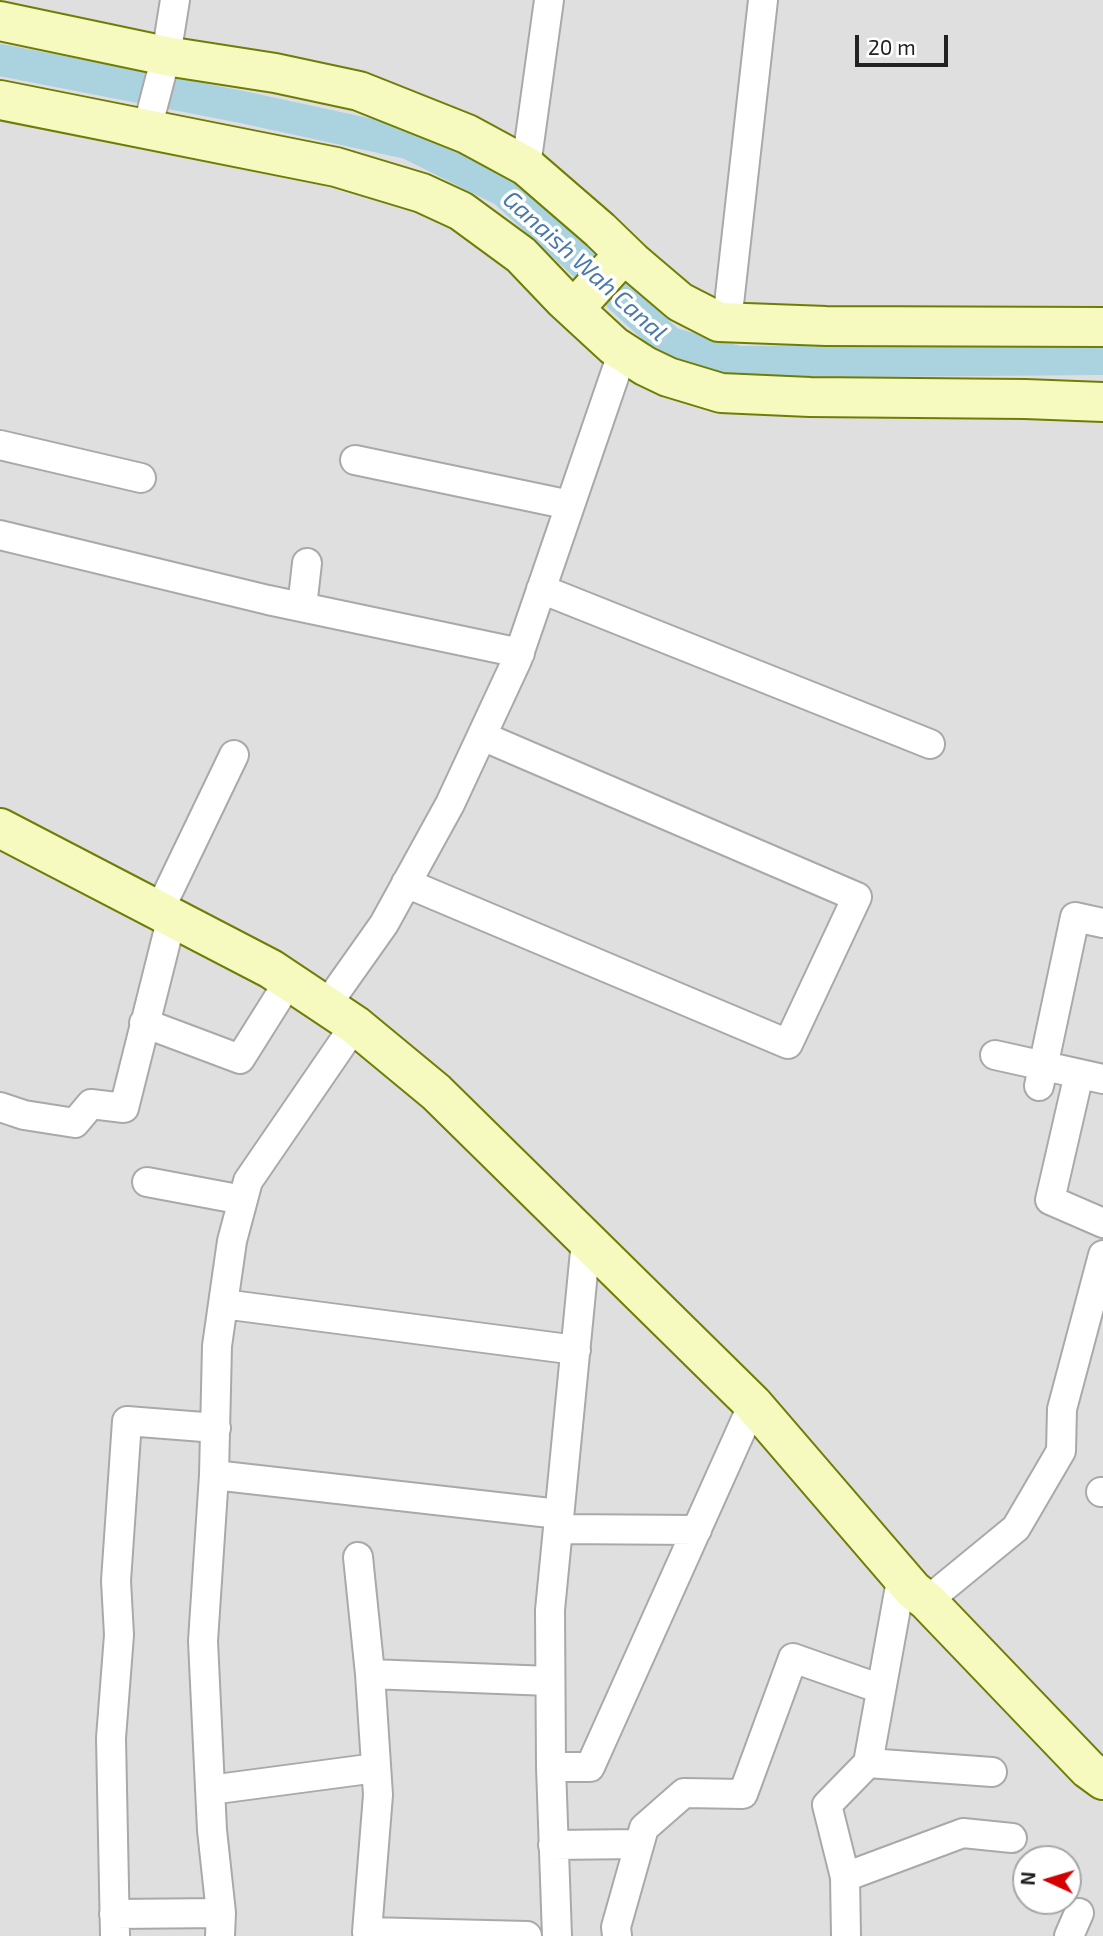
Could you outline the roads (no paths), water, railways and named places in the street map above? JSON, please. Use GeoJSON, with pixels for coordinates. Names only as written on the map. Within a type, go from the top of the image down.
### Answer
{"type":"FeatureCollection","features":[{"type":"Feature","properties":{"kind":"street"},"geometry":{"type":"LineString","coordinates":[[150,120],[164,64],[175,0]]}},
{"type":"Feature","properties":{"kind":"street"},"geometry":{"type":"LineString","coordinates":[[526,166],[549,0]]}},
{"type":"Feature","properties":{"kind":"street"},"geometry":{"type":"LineString","coordinates":[[727,322],[763,0]]}},
{"type":"Feature","properties":{"kind":"street"},"geometry":{"type":"LineString","coordinates":[[0,21],[164,64],[275,73],[359,91],[467,134],[526,166],[600,230],[618,261],[680,302],[719,322],[827,326],[1103,327]]}},
{"type":"Feature","properties":{"kind":"street"},"geometry":{"type":"LineString","coordinates":[[0,100],[150,120],[337,167],[422,192],[461,211],[521,255],[580,303],[614,346],[668,377],[721,393],[1103,402]]}},
{"type":"Feature","properties":{"kind":"street"},"geometry":{"type":"LineString","coordinates":[[580,303],[618,261]]}},
{"type":"Feature","properties":{"kind":"street"},"geometry":{"type":"LineString","coordinates":[[216,1428],[127,1421],[116,1581],[119,1635],[111,1738],[115,1925],[220,1925],[203,1641],[214,1475],[216,1428],[217,1346],[232,1241],[248,1181],[341,1015],[384,924],[450,804],[520,653],[623,351]]}},
{"type":"Feature","properties":{"kind":"street"},"geometry":{"type":"LineString","coordinates":[[0,446],[141,478]]}},
{"type":"Feature","properties":{"kind":"street"},"geometry":{"type":"LineString","coordinates":[[355,460],[570,505]]}},
{"type":"Feature","properties":{"kind":"street"},"geometry":{"type":"LineString","coordinates":[[0,535],[302,607],[520,653]]}},
{"type":"Feature","properties":{"kind":"street"},"geometry":{"type":"LineString","coordinates":[[302,607],[307,563]]}},
{"type":"Feature","properties":{"kind":"street"},"geometry":{"type":"LineString","coordinates":[[541,589],[930,744]]}},
{"type":"Feature","properties":{"kind":"street"},"geometry":{"type":"LineString","coordinates":[[407,883],[788,1044],[857,897],[482,736]]}},
{"type":"Feature","properties":{"kind":"street"},"geometry":{"type":"LineString","coordinates":[[0,1107],[24,1115],[75,1123],[92,1104],[124,1108],[166,914],[234,755]]}},
{"type":"Feature","properties":{"kind":"street"},"geometry":{"type":"LineString","coordinates":[[0,828],[271,969],[341,1015],[436,1092],[753,1404],[914,1588],[1088,1769],[1103,1780]]}},
{"type":"Feature","properties":{"kind":"street"},"geometry":{"type":"LineString","coordinates":[[1042,1076],[1075,917],[1103,923]]}},
{"type":"Feature","properties":{"kind":"street"},"geometry":{"type":"LineString","coordinates":[[144,1023],[240,1059],[289,981]]}},
{"type":"Feature","properties":{"kind":"street"},"geometry":{"type":"LineString","coordinates":[[995,1055],[1042,1076],[1091,1077],[1051,1200],[1103,1223]]}},
{"type":"Feature","properties":{"kind":"street"},"geometry":{"type":"LineString","coordinates":[[147,1182],[243,1200]]}},
{"type":"Feature","properties":{"kind":"street"},"geometry":{"type":"LineString","coordinates":[[557,1936],[551,1767],[550,1610],[586,1241]]}},
{"type":"Feature","properties":{"kind":"street"},"geometry":{"type":"LineString","coordinates":[[846,1936],[845,1877],[827,1805],[868,1763],[881,1689],[914,1588],[1016,1528],[1061,1451],[1062,1409],[1103,1255]]}},
{"type":"Feature","properties":{"kind":"street"},"geometry":{"type":"LineString","coordinates":[[223,1304],[576,1350]]}},
{"type":"Feature","properties":{"kind":"street"},"geometry":{"type":"LineString","coordinates":[[551,1767],[590,1767],[753,1404]]}},
{"type":"Feature","properties":{"kind":"street"},"geometry":{"type":"LineString","coordinates":[[214,1475],[559,1522],[697,1530]]}},
{"type":"Feature","properties":{"kind":"street"},"geometry":{"type":"LineString","coordinates":[[358,1558],[370,1674],[377,1795],[367,1932],[527,1936]]}},
{"type":"Feature","properties":{"kind":"street"},"geometry":{"type":"LineString","coordinates":[[617,1936],[616,1927],[644,1828],[684,1793],[743,1794],[793,1658],[881,1689]]}},
{"type":"Feature","properties":{"kind":"street"},"geometry":{"type":"LineString","coordinates":[[370,1674],[550,1681]]}},
{"type":"Feature","properties":{"kind":"street"},"geometry":{"type":"LineString","coordinates":[[868,1763],[992,1772]]}},
{"type":"Feature","properties":{"kind":"street"},"geometry":{"type":"LineString","coordinates":[[210,1790],[376,1768]]}},
{"type":"Feature","properties":{"kind":"street"},"geometry":{"type":"LineString","coordinates":[[845,1877],[963,1833],[1012,1838]]}},
{"type":"Feature","properties":{"kind":"street"},"geometry":{"type":"LineString","coordinates":[[553,1845],[639,1844]]}},
{"type":"Feature","properties":{"kind":"waterway","name":"Ganaish Wah Canal"},"geometry":{"type":"LineString","coordinates":[[0,60],[242,107],[408,143],[504,191],[670,343],[738,362],[1103,359]]}}]}
